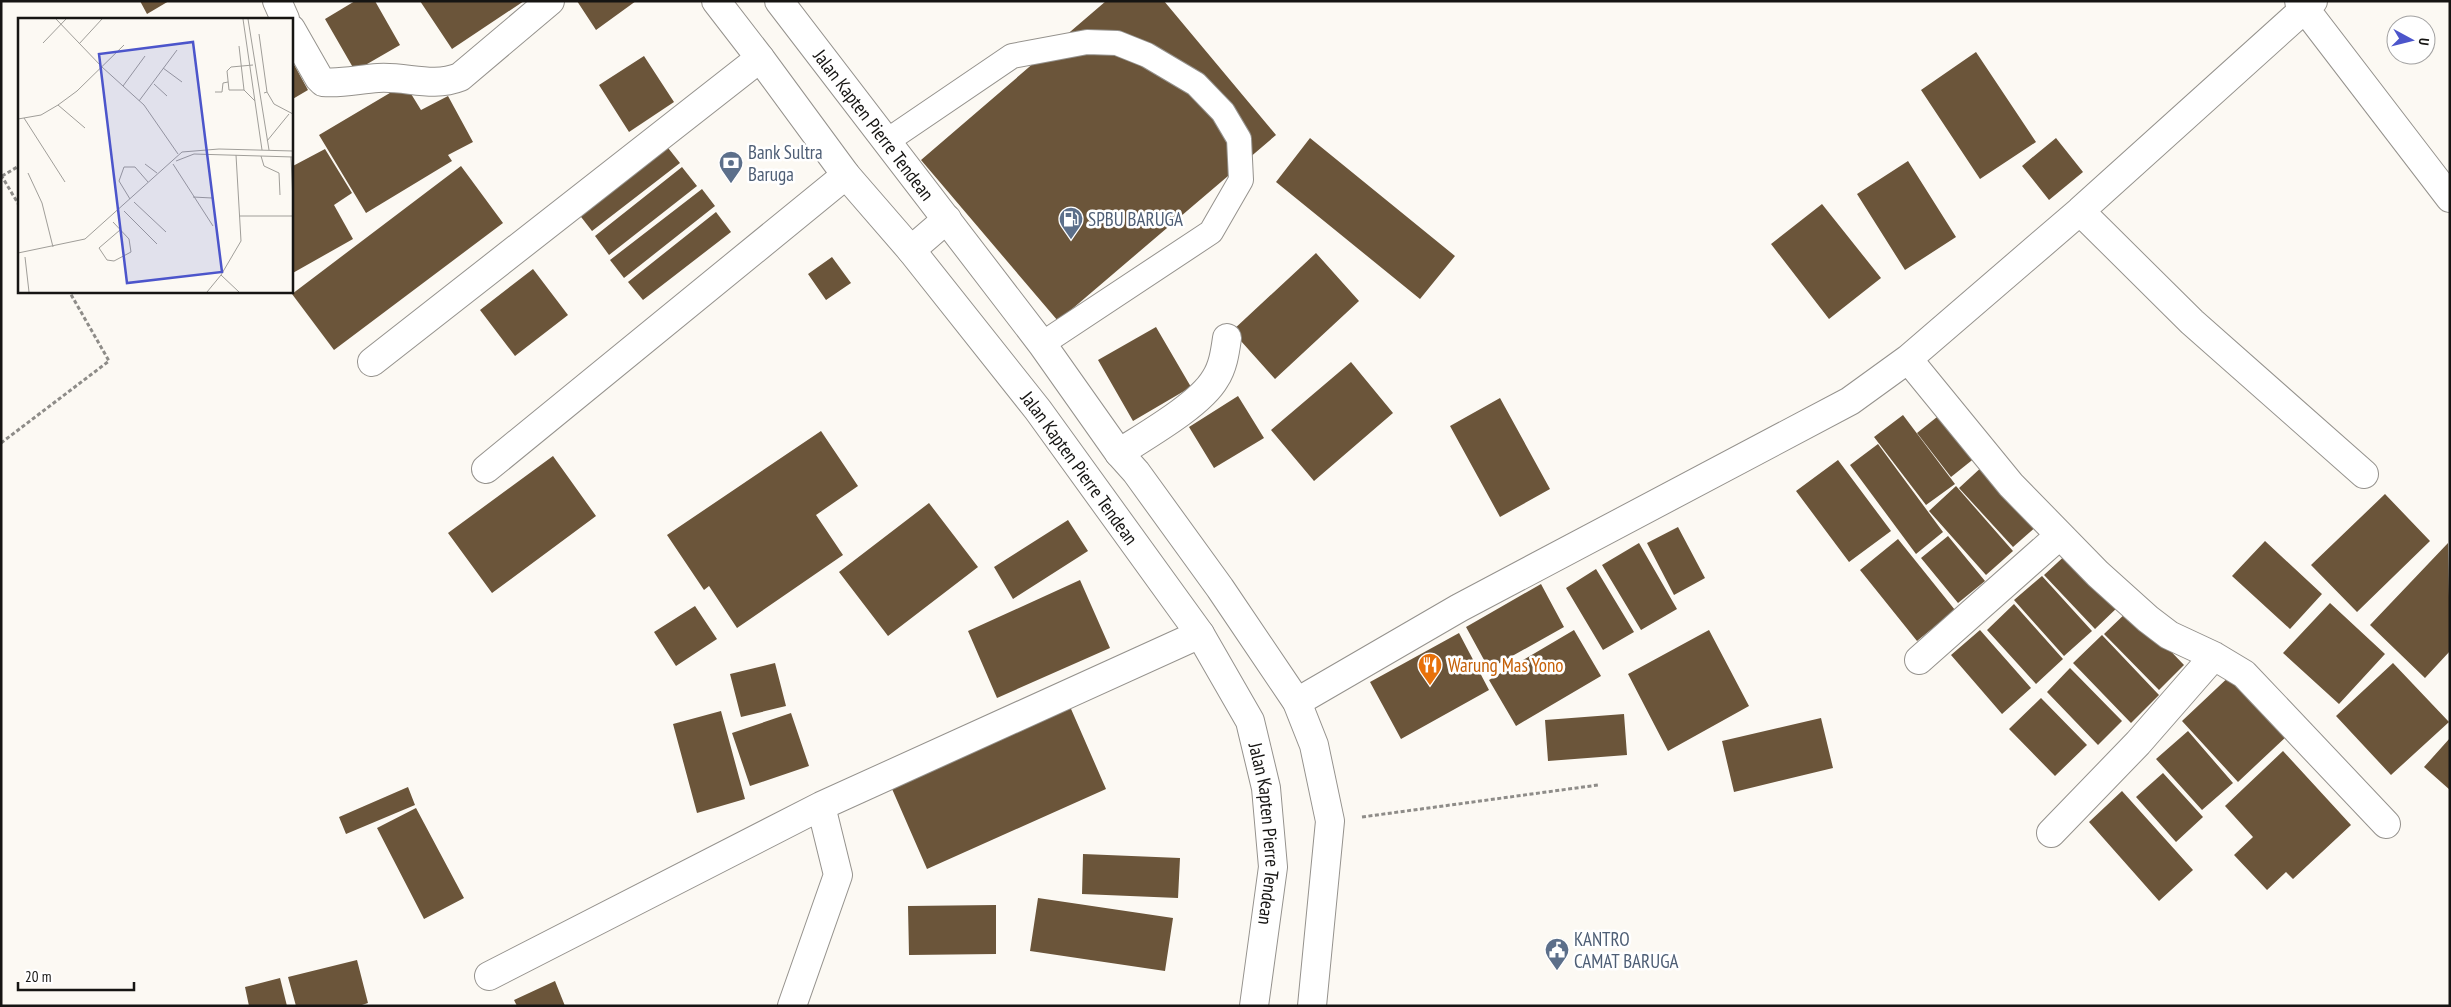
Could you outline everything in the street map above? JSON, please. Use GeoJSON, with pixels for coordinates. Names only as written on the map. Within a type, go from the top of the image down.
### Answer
{"type":"FeatureCollection","features":[{"type":"Feature","properties":{"kind":"main road"},"geometry":{"type":"LineString","coordinates":[[277,1],[285,18]]}},
{"type":"Feature","properties":{"kind":"main road"},"geometry":{"type":"LineString","coordinates":[[292,31],[323,82],[381,78],[416,82],[448,82],[460,77],[550,1]]}},
{"type":"Feature","properties":{"kind":"main road","name":"Jalan Kapten Pierre Tendean"},"geometry":{"type":"LineString","coordinates":[[716,1],[846,175],[910,250],[1038,410],[1200,634],[1250,721],[1266,788],[1273,867],[1254,1006]]}},
{"type":"Feature","properties":{"kind":"main road","name":"Jalan Kapten Pierre Tendean"},"geometry":{"type":"LineString","coordinates":[[779,1],[1042,344],[1119,453],[1136,472],[1214,580],[1297,702],[1314,745],[1330,821],[1312,1006]]}},
{"type":"Feature","properties":{"kind":"main road"},"geometry":{"type":"LineString","coordinates":[[1297,702],[1459,608],[1850,401],[1908,359],[2080,211],[2305,4],[2450,198]]}},
{"type":"Feature","properties":{"kind":"main road"},"geometry":{"type":"LineString","coordinates":[[372,362],[760,58]]}},
{"type":"Feature","properties":{"kind":"main road"},"geometry":{"type":"LineString","coordinates":[[486,469],[846,175]]}},
{"type":"Feature","properties":{"kind":"main road"},"geometry":{"type":"LineString","coordinates":[[2080,211],[2192,322],[2364,474]]}},
{"type":"Feature","properties":{"kind":"main road"},"geometry":{"type":"LineString","coordinates":[[910,250],[947,219]]}},
{"type":"Feature","properties":{"kind":"main road"},"geometry":{"type":"LineString","coordinates":[[1119,453],[1173,418],[1215,380],[1224,356],[1227,338]]}},
{"type":"Feature","properties":{"kind":"main road"},"geometry":{"type":"LineString","coordinates":[[1908,359],[2011,485],[2059,536],[2148,620],[2178,640],[2214,656],[2244,674],[2386,824]]}},
{"type":"Feature","properties":{"kind":"main road"},"geometry":{"type":"LineString","coordinates":[[1919,660],[2059,536]]}},
{"type":"Feature","properties":{"kind":"main road"},"geometry":{"type":"LineString","coordinates":[[489,976],[821,806],[1200,634]]}},
{"type":"Feature","properties":{"kind":"main road"},"geometry":{"type":"LineString","coordinates":[[2051,833],[2138,743],[2214,656]]}},
{"type":"Feature","properties":{"kind":"main road"},"geometry":{"type":"LineString","coordinates":[[792,1006],[838,875],[821,806]]}},
{"type":"Feature","properties":{"kind":"lane"},"geometry":{"type":"LineString","coordinates":[[887,141],[1012,56],[1088,42],[1116,43],[1147,55],[1196,84],[1223,112],[1239,139],[1241,180],[1211,232],[1042,344]]}},
{"type":"Feature","properties":{"kind":"path"},"geometry":{"type":"LineString","coordinates":[[18,167],[2,175],[18,203]]}},
{"type":"Feature","properties":{"kind":"path"},"geometry":{"type":"LineString","coordinates":[[1,443],[109,361],[70,292]]}},
{"type":"Feature","properties":{"kind":"path"},"geometry":{"type":"LineString","coordinates":[[1330,821],[1598,785]]}},
{"type":"Feature","properties":{"kind":"building"},"geometry":{"type":"Polygon","coordinates":[[[140,1],[169,1],[147,14],[140,1]]]}},
{"type":"Feature","properties":{"kind":"building"},"geometry":{"type":"Polygon","coordinates":[[[355,1],[375,1],[400,45],[355,71],[325,19],[355,1]]]}},
{"type":"Feature","properties":{"kind":"building"},"geometry":{"type":"Polygon","coordinates":[[[420,1],[524,1],[452,49],[420,1]]]}},
{"type":"Feature","properties":{"kind":"building"},"geometry":{"type":"Polygon","coordinates":[[[577,1],[636,1],[596,30],[577,1]]]}},
{"type":"Feature","properties":{"kind":"building","name":"SPBU BARUGA"},"geometry":{"type":"Polygon","coordinates":[[[1106,1],[1164,1],[1276,135],[1058,321],[921,160],[1106,1]]]}},
{"type":"Feature","properties":{"kind":"building"},"geometry":{"type":"Polygon","coordinates":[[[1976,52],[2036,142],[1980,179],[1921,90],[1976,52]]]}},
{"type":"Feature","properties":{"kind":"building"},"geometry":{"type":"Polygon","coordinates":[[[644,56],[674,102],[629,132],[599,85],[644,56]]]}},
{"type":"Feature","properties":{"kind":"building"},"geometry":{"type":"Polygon","coordinates":[[[292,61],[308,90],[292,99],[292,61]]]}},
{"type":"Feature","properties":{"kind":"building"},"geometry":{"type":"Polygon","coordinates":[[[405,84],[421,110],[448,96],[473,142],[448,155],[452,161],[366,213],[319,135],[405,84]]]}},
{"type":"Feature","properties":{"kind":"building"},"geometry":{"type":"Polygon","coordinates":[[[1310,138],[1455,256],[1420,299],[1276,182],[1310,138]]]}},
{"type":"Feature","properties":{"kind":"building"},"geometry":{"type":"Polygon","coordinates":[[[2056,138],[2083,172],[2049,200],[2022,166],[2056,138]]]}},
{"type":"Feature","properties":{"kind":"building"},"geometry":{"type":"Polygon","coordinates":[[[665,144],[680,163],[592,231],[578,213],[665,144]]]}},
{"type":"Feature","properties":{"kind":"building"},"geometry":{"type":"Polygon","coordinates":[[[325,149],[352,193],[334,205],[353,239],[292,273],[292,166],[325,149]]]}},
{"type":"Feature","properties":{"kind":"building"},"geometry":{"type":"Polygon","coordinates":[[[1908,161],[1956,237],[1905,270],[1857,194],[1908,161]]]}},
{"type":"Feature","properties":{"kind":"building"},"geometry":{"type":"Polygon","coordinates":[[[461,166],[503,223],[334,350],[292,294],[461,166]]]}},
{"type":"Feature","properties":{"kind":"building"},"geometry":{"type":"Polygon","coordinates":[[[682,167],[697,186],[609,255],[595,236],[682,167]]]}},
{"type":"Feature","properties":{"kind":"building"},"geometry":{"type":"Polygon","coordinates":[[[702,189],[715,206],[624,278],[610,260],[702,189]]]}},
{"type":"Feature","properties":{"kind":"building"},"geometry":{"type":"Polygon","coordinates":[[[1822,204],[1881,278],[1829,319],[1771,244],[1822,204]]]}},
{"type":"Feature","properties":{"kind":"building"},"geometry":{"type":"Polygon","coordinates":[[[716,212],[731,232],[643,300],[628,282],[716,212]]]}},
{"type":"Feature","properties":{"kind":"building"},"geometry":{"type":"Polygon","coordinates":[[[1316,253],[1359,301],[1275,379],[1232,331],[1316,253]]]}},
{"type":"Feature","properties":{"kind":"building"},"geometry":{"type":"Polygon","coordinates":[[[832,257],[851,283],[826,300],[808,274],[832,257]]]}},
{"type":"Feature","properties":{"kind":"building"},"geometry":{"type":"Polygon","coordinates":[[[533,269],[568,315],[515,356],[480,310],[533,269]]]}},
{"type":"Feature","properties":{"kind":"building"},"geometry":{"type":"Polygon","coordinates":[[[1156,327],[1191,387],[1133,421],[1098,360],[1156,327]]]}},
{"type":"Feature","properties":{"kind":"building"},"geometry":{"type":"Polygon","coordinates":[[[1351,362],[1393,413],[1314,481],[1271,430],[1351,362]]]}},
{"type":"Feature","properties":{"kind":"building"},"geometry":{"type":"Polygon","coordinates":[[[1238,396],[1264,438],[1214,468],[1189,427],[1238,396]]]}},
{"type":"Feature","properties":{"kind":"building"},"geometry":{"type":"Polygon","coordinates":[[[1500,398],[1550,489],[1500,517],[1450,426],[1500,398]]]}},
{"type":"Feature","properties":{"kind":"building"},"geometry":{"type":"Polygon","coordinates":[[[1947,409],[1981,453],[1951,477],[1917,433],[1947,409]]]}},
{"type":"Feature","properties":{"kind":"building"},"geometry":{"type":"Polygon","coordinates":[[[1903,415],[1955,484],[1926,505],[1874,437],[1903,415]]]}},
{"type":"Feature","properties":{"kind":"building"},"geometry":{"type":"Polygon","coordinates":[[[821,431],[858,486],[816,515],[843,555],[737,628],[709,586],[704,590],[667,535],[821,431]]]}},
{"type":"Feature","properties":{"kind":"building"},"geometry":{"type":"Polygon","coordinates":[[[1878,444],[1943,532],[1916,554],[1850,465],[1878,444]]]}},
{"type":"Feature","properties":{"kind":"building"},"geometry":{"type":"Polygon","coordinates":[[[553,456],[596,516],[492,593],[448,533],[553,456]]]}},
{"type":"Feature","properties":{"kind":"building"},"geometry":{"type":"Polygon","coordinates":[[[1838,460],[1891,531],[1849,562],[1796,491],[1838,460]]]}},
{"type":"Feature","properties":{"kind":"building"},"geometry":{"type":"Polygon","coordinates":[[[1985,464],[2039,524],[2013,547],[1959,488],[1985,464]]]}},
{"type":"Feature","properties":{"kind":"building"},"geometry":{"type":"Polygon","coordinates":[[[1956,486],[2013,551],[1986,575],[1929,511],[1956,486]]]}},
{"type":"Feature","properties":{"kind":"building"},"geometry":{"type":"Polygon","coordinates":[[[2385,494],[2430,541],[2357,612],[2311,565],[2385,494]]]}},
{"type":"Feature","properties":{"kind":"building"},"geometry":{"type":"Polygon","coordinates":[[[929,503],[978,567],[888,636],[839,572],[929,503]]]}},
{"type":"Feature","properties":{"kind":"building"},"geometry":{"type":"Polygon","coordinates":[[[1068,520],[1088,551],[1013,599],[994,567],[1068,520]]]}},
{"type":"Feature","properties":{"kind":"building"},"geometry":{"type":"Polygon","coordinates":[[[1678,527],[1705,578],[1674,595],[1647,543],[1678,527]]]}},
{"type":"Feature","properties":{"kind":"building"},"geometry":{"type":"Polygon","coordinates":[[[1948,536],[1985,581],[1958,603],[1921,558],[1948,536]]]}},
{"type":"Feature","properties":{"kind":"building"},"geometry":{"type":"Polygon","coordinates":[[[1898,539],[1955,610],[1917,641],[1860,570],[1898,539]]]}},
{"type":"Feature","properties":{"kind":"building"},"geometry":{"type":"Polygon","coordinates":[[[2265,541],[2322,594],[2290,629],[2232,576],[2265,541]]]}},
{"type":"Feature","properties":{"kind":"building"},"geometry":{"type":"Polygon","coordinates":[[[1639,543],[1677,609],[1641,630],[1602,565],[1639,543]]]}},
{"type":"Feature","properties":{"kind":"building"},"geometry":{"type":"Polygon","coordinates":[[[2448,543],[2450,651],[2425,678],[2370,625],[2448,543]]]}},
{"type":"Feature","properties":{"kind":"building"},"geometry":{"type":"Polygon","coordinates":[[[2070,551],[2121,604],[2095,629],[2044,575],[2070,551]]]}},
{"type":"Feature","properties":{"kind":"building"},"geometry":{"type":"Polygon","coordinates":[[[1596,569],[1634,632],[1603,650],[1566,588],[1596,569]]]}},
{"type":"Feature","properties":{"kind":"building"},"geometry":{"type":"Polygon","coordinates":[[[2042,576],[2092,631],[2064,656],[2014,600],[2042,576]]]}},
{"type":"Feature","properties":{"kind":"building"},"geometry":{"type":"Polygon","coordinates":[[[1080,580],[1110,648],[997,698],[968,631],[1080,580]]]}},
{"type":"Feature","properties":{"kind":"building"},"geometry":{"type":"Polygon","coordinates":[[[1541,584],[1564,627],[1489,669],[1466,627],[1541,584]]]}},
{"type":"Feature","properties":{"kind":"building"},"geometry":{"type":"Polygon","coordinates":[[[2330,603],[2385,654],[2339,704],[2283,653],[2330,603]]]}},
{"type":"Feature","properties":{"kind":"building"},"geometry":{"type":"Polygon","coordinates":[[[2014,604],[2063,659],[2036,684],[1987,630],[2014,604]]]}},
{"type":"Feature","properties":{"kind":"building"},"geometry":{"type":"Polygon","coordinates":[[[695,606],[717,639],[676,666],[654,632],[695,606]]]}},
{"type":"Feature","properties":{"kind":"building"},"geometry":{"type":"Polygon","coordinates":[[[2130,609],[2184,665],[2159,690],[2104,634],[2130,609]]]}},
{"type":"Feature","properties":{"kind":"building"},"geometry":{"type":"Polygon","coordinates":[[[1574,630],[1601,676],[1516,726],[1489,680],[1574,630]]]}},
{"type":"Feature","properties":{"kind":"building"},"geometry":{"type":"Polygon","coordinates":[[[1709,630],[1749,706],[1668,751],[1628,674],[1709,630]]]}},
{"type":"Feature","properties":{"kind":"building"},"geometry":{"type":"Polygon","coordinates":[[[1980,630],[2031,688],[2002,714],[1951,655],[1980,630]]]}},
{"type":"Feature","properties":{"kind":"building","name":"Warung Mas Yono"},"geometry":{"type":"Polygon","coordinates":[[[1459,633],[1489,690],[1401,739],[1370,682],[1459,633]]]}},
{"type":"Feature","properties":{"kind":"building"},"geometry":{"type":"Polygon","coordinates":[[[2102,635],[2159,695],[2131,723],[2073,663],[2102,635]]]}},
{"type":"Feature","properties":{"kind":"building"},"geometry":{"type":"Polygon","coordinates":[[[775,663],[786,706],[741,717],[730,674],[775,663]]]}},
{"type":"Feature","properties":{"kind":"building"},"geometry":{"type":"Polygon","coordinates":[[[2393,663],[2449,722],[2391,775],[2336,716],[2393,663]]]}},
{"type":"Feature","properties":{"kind":"building"},"geometry":{"type":"Polygon","coordinates":[[[2070,668],[2122,721],[2098,745],[2047,692],[2070,668]]]}},
{"type":"Feature","properties":{"kind":"building"},"geometry":{"type":"Polygon","coordinates":[[[2234,672],[2290,733],[2238,782],[2182,721],[2234,672]]]}},
{"type":"Feature","properties":{"kind":"building"},"geometry":{"type":"Polygon","coordinates":[[[2041,698],[2087,745],[2055,776],[2009,729],[2041,698]]]}},
{"type":"Feature","properties":{"kind":"building"},"geometry":{"type":"Polygon","coordinates":[[[1068,702],[1106,789],[927,869],[889,782],[1068,702]]]}},
{"type":"Feature","properties":{"kind":"building"},"geometry":{"type":"Polygon","coordinates":[[[721,711],[745,799],[697,813],[673,724],[721,711]]]}},
{"type":"Feature","properties":{"kind":"building"},"geometry":{"type":"Polygon","coordinates":[[[791,713],[809,766],[750,786],[732,733],[791,713]]]}},
{"type":"Feature","properties":{"kind":"building"},"geometry":{"type":"Polygon","coordinates":[[[1624,714],[1627,755],[1548,761],[1545,720],[1624,714]]]}},
{"type":"Feature","properties":{"kind":"building"},"geometry":{"type":"Polygon","coordinates":[[[1821,718],[1833,768],[1734,792],[1722,741],[1821,718]]]}},
{"type":"Feature","properties":{"kind":"building"},"geometry":{"type":"Polygon","coordinates":[[[2188,731],[2233,783],[2202,810],[2156,759],[2188,731]]]}},
{"type":"Feature","properties":{"kind":"building"},"geometry":{"type":"Polygon","coordinates":[[[2450,738],[2450,790],[2424,767],[2450,738]]]}},
{"type":"Feature","properties":{"kind":"building"},"geometry":{"type":"Polygon","coordinates":[[[2283,751],[2351,825],[2293,879],[2286,872],[2267,890],[2234,855],[2253,837],[2225,806],[2283,751]]]}},
{"type":"Feature","properties":{"kind":"building"},"geometry":{"type":"Polygon","coordinates":[[[2163,773],[2203,817],[2176,842],[2136,797],[2163,773]]]}},
{"type":"Feature","properties":{"kind":"building"},"geometry":{"type":"Polygon","coordinates":[[[408,787],[415,805],[346,834],[339,817],[408,787]]]}},
{"type":"Feature","properties":{"kind":"building"},"geometry":{"type":"Polygon","coordinates":[[[2122,791],[2193,870],[2159,901],[2089,822],[2122,791]]]}},
{"type":"Feature","properties":{"kind":"building"},"geometry":{"type":"Polygon","coordinates":[[[416,808],[464,898],[424,919],[377,828],[416,808]]]}},
{"type":"Feature","properties":{"kind":"building"},"geometry":{"type":"Polygon","coordinates":[[[1083,854],[1180,858],[1178,898],[1082,894],[1083,854]]]}},
{"type":"Feature","properties":{"kind":"building"},"geometry":{"type":"Polygon","coordinates":[[[1038,898],[1173,918],[1165,971],[1030,951],[1038,898]]]}},
{"type":"Feature","properties":{"kind":"building"},"geometry":{"type":"Polygon","coordinates":[[[996,905],[996,954],[909,955],[908,906],[996,905]]]}},
{"type":"Feature","properties":{"kind":"building"},"geometry":{"type":"Polygon","coordinates":[[[357,960],[368,1003],[359,1006],[296,1006],[288,977],[357,960]]]}},
{"type":"Feature","properties":{"kind":"building"},"geometry":{"type":"Polygon","coordinates":[[[280,978],[287,1006],[249,1006],[245,987],[280,978]]]}},
{"type":"Feature","properties":{"kind":"building"},"geometry":{"type":"Polygon","coordinates":[[[555,981],[565,1006],[517,1006],[514,1000],[555,981]]]}},
{"type":"Feature","properties":{"kind":"place","name":"Bank Sultra Baruga"},"geometry":{"type":"Point","coordinates":[731,184]}},
{"type":"Feature","properties":{"kind":"place","name":"SPBU BARUGA"},"geometry":{"type":"Point","coordinates":[1071,240]}},
{"type":"Feature","properties":{"kind":"place","name":"Warung Mas Yono"},"geometry":{"type":"Point","coordinates":[1430,686]}},
{"type":"Feature","properties":{"kind":"place","name":"KANTRO CAMAT BARUGA"},"geometry":{"type":"Point","coordinates":[1557,971]}}]}
